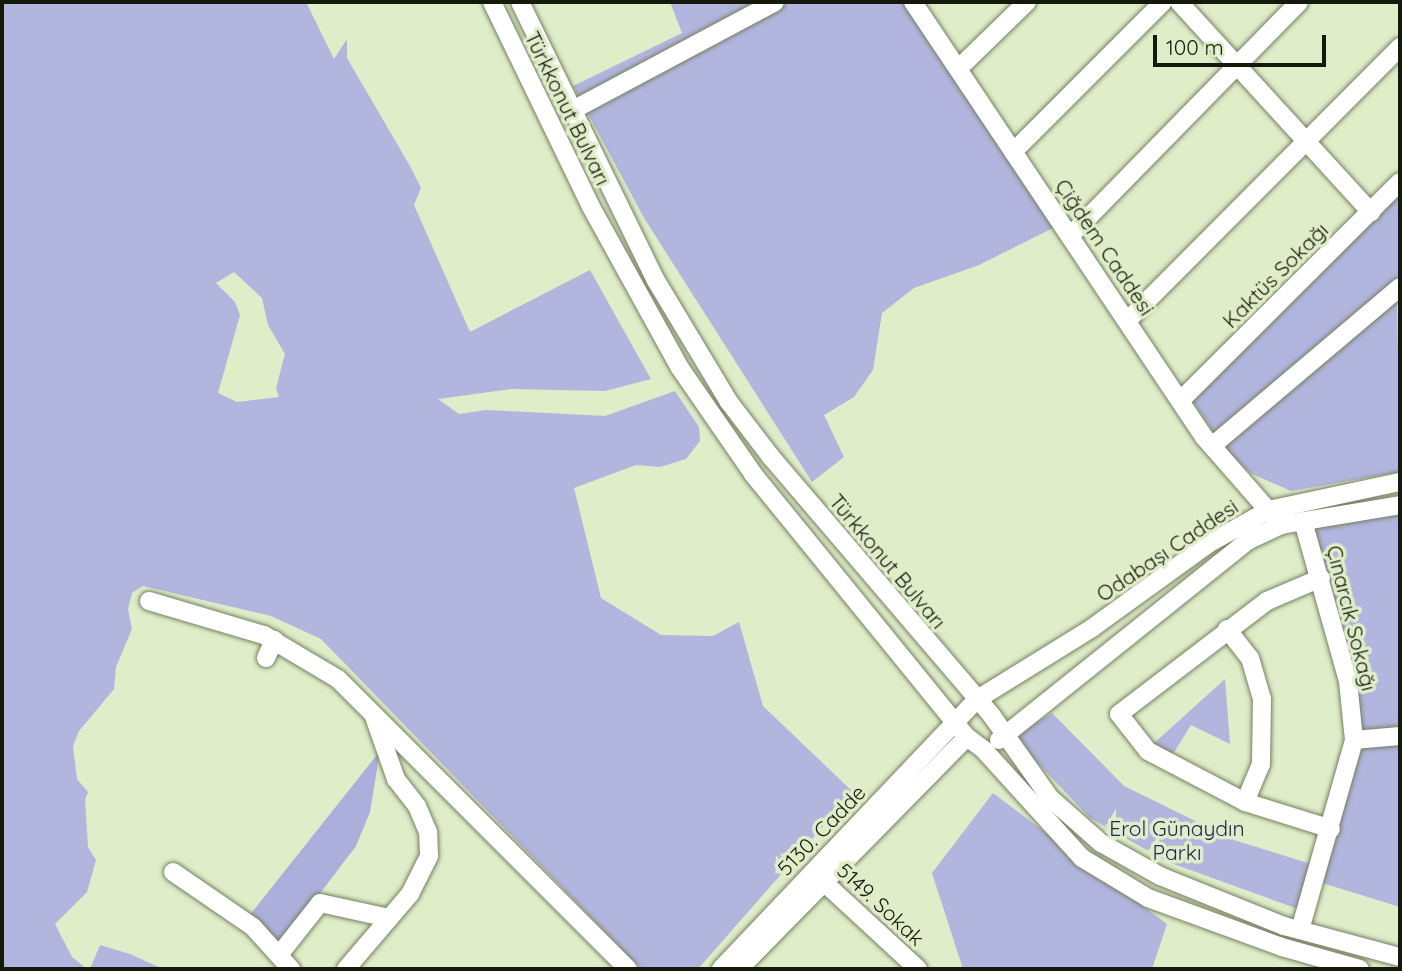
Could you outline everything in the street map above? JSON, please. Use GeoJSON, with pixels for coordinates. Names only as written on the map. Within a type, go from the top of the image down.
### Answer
{"type":"FeatureCollection","features":[{"type":"Feature","properties":{"kind":"street","name":"Türkkonut Bulvarı"},"geometry":{"type":"LineString","coordinates":[[492,2],[612,249],[685,376],[753,474],[967,737],[984,750],[1082,858],[1148,898],[1282,947],[1360,969]]}},
{"type":"Feature","properties":{"kind":"street","name":"Türkkonut Bulvarı"},"geometry":{"type":"LineString","coordinates":[[520,2],[655,279],[729,402],[1005,734],[1050,798],[1101,843],[1160,876],[1300,930],[1400,957]]}},
{"type":"Feature","properties":{"kind":"street"},"geometry":{"type":"LineString","coordinates":[[571,111],[775,2]]}},
{"type":"Feature","properties":{"kind":"street","name":"Çiğdem Caddesi"},"geometry":{"type":"LineString","coordinates":[[913,2],[1212,446],[1281,524]]}},
{"type":"Feature","properties":{"kind":"street"},"geometry":{"type":"LineString","coordinates":[[958,69],[1027,2]]}},
{"type":"Feature","properties":{"kind":"street"},"geometry":{"type":"LineString","coordinates":[[1013,152],[1163,2]]}},
{"type":"Feature","properties":{"kind":"street"},"geometry":{"type":"LineString","coordinates":[[1179,2],[1371,212]]}},
{"type":"Feature","properties":{"kind":"street"},"geometry":{"type":"LineString","coordinates":[[1070,236],[1299,2]]}},
{"type":"Feature","properties":{"kind":"street"},"geometry":{"type":"LineString","coordinates":[[1127,321],[1303,140],[1400,47]]}},
{"type":"Feature","properties":{"kind":"street","name":"Kaktüs Sokağı"},"geometry":{"type":"LineString","coordinates":[[1181,400],[1400,182]]}},
{"type":"Feature","properties":{"kind":"street"},"geometry":{"type":"LineString","coordinates":[[1212,446],[1400,287]]}},
{"type":"Feature","properties":{"kind":"street","name":"Odabaşı Caddesi"},"geometry":{"type":"LineString","coordinates":[[956,723],[976,700],[1093,628],[1208,544],[1269,510],[1400,482]]}},
{"type":"Feature","properties":{"kind":"street","name":"Odabaşı Caddesi"},"geometry":{"type":"LineString","coordinates":[[984,750],[1247,541],[1281,524],[1400,505]]}},
{"type":"Feature","properties":{"kind":"street","name":"Çınarcık Sokağı"},"geometry":{"type":"LineString","coordinates":[[1300,930],[1331,829],[1354,740],[1348,681],[1303,521]]}},
{"type":"Feature","properties":{"kind":"street"},"geometry":{"type":"LineString","coordinates":[[1321,578],[1266,601],[1119,714],[1148,751],[1245,802],[1331,829]]}},
{"type":"Feature","properties":{"kind":"street"},"geometry":{"type":"LineString","coordinates":[[149,601],[226,621],[274,640],[317,663],[369,706],[628,969]]}},
{"type":"Feature","properties":{"kind":"street"},"geometry":{"type":"LineString","coordinates":[[1227,629],[1250,658],[1262,699],[1261,764],[1245,802]]}},
{"type":"Feature","properties":{"kind":"street"},"geometry":{"type":"LineString","coordinates":[[267,658],[274,640]]}},
{"type":"Feature","properties":{"kind":"street"},"geometry":{"type":"LineString","coordinates":[[346,969],[421,875],[429,856],[428,832],[417,806],[396,779],[369,706]]}},
{"type":"Feature","properties":{"kind":"street","name":"5130. Cadde"},"geometry":{"type":"LineString","coordinates":[[739,969],[818,876],[956,723]]}},
{"type":"Feature","properties":{"kind":"street"},"geometry":{"type":"LineString","coordinates":[[1354,740],[1400,736]]}},
{"type":"Feature","properties":{"kind":"street","name":"5130. Cadde"},"geometry":{"type":"LineString","coordinates":[[721,969],[967,737]]}},
{"type":"Feature","properties":{"kind":"street"},"geometry":{"type":"LineString","coordinates":[[173,872],[253,927],[285,962],[320,903],[331,902],[389,918]]}},
{"type":"Feature","properties":{"kind":"street","name":"5149. Sokak"},"geometry":{"type":"LineString","coordinates":[[818,876],[918,969]]}},
{"type":"Feature","properties":{"kind":"green space"},"geometry":{"type":"Polygon","coordinates":[[[2,2],[306,2],[334,59],[347,39],[347,58],[421,188],[414,205],[470,332],[590,270],[651,379],[605,391],[512,389],[438,399],[459,414],[486,410],[605,416],[675,391],[699,427],[700,441],[686,459],[660,467],[636,465],[574,488],[601,598],[661,635],[713,636],[739,622],[763,706],[853,792],[698,969],[641,969],[321,639],[271,616],[143,586],[132,593],[128,609],[132,629],[116,667],[114,689],[79,731],[73,746],[77,779],[88,792],[85,800],[88,847],[96,860],[87,892],[55,924],[72,957],[87,969],[2,969],[2,2]],[[234,272],[216,283],[235,302],[240,315],[218,393],[237,402],[279,397],[276,388],[285,354],[268,325],[262,298],[234,272]]]}},
{"type":"Feature","properties":{"kind":"green space"},"geometry":{"type":"Polygon","coordinates":[[[670,2],[907,2],[1053,228],[979,265],[914,288],[882,313],[873,370],[854,397],[824,415],[844,457],[812,482],[644,218],[573,86],[682,33],[670,2]]]}},
{"type":"Feature","properties":{"kind":"green space"},"geometry":{"type":"Polygon","coordinates":[[[1400,189],[1400,281],[1214,433],[1192,400],[1400,189]]]}},
{"type":"Feature","properties":{"kind":"green space"},"geometry":{"type":"Polygon","coordinates":[[[1397,297],[1400,472],[1291,491],[1250,473],[1221,445],[1397,297]]]}},
{"type":"Feature","properties":{"kind":"green space"},"geometry":{"type":"Polygon","coordinates":[[[1400,513],[1400,729],[1358,734],[1351,658],[1314,534],[1316,526],[1400,513]]]}},
{"type":"Feature","properties":{"kind":"green space"},"geometry":{"type":"Polygon","coordinates":[[[1225,679],[1230,744],[1191,725],[1173,754],[1152,745],[1225,679]]]}},
{"type":"Feature","properties":{"kind":"green space","name":"Erol Günaydın Parkı"},"geometry":{"type":"Polygon","coordinates":[[[1052,713],[1124,786],[1234,840],[1311,864],[1298,909],[1168,862],[1090,818],[1013,737],[1052,713]]]}},
{"type":"Feature","properties":{"kind":"green space"},"geometry":{"type":"Polygon","coordinates":[[[1400,744],[1400,907],[1319,882],[1356,748],[1400,744]]]}},
{"type":"Feature","properties":{"kind":"green space"},"geometry":{"type":"Polygon","coordinates":[[[993,793],[1167,924],[1152,969],[963,969],[932,873],[993,793]]]}},
{"type":"Feature","properties":{"kind":"green space"},"geometry":{"type":"Polygon","coordinates":[[[100,945],[130,954],[163,969],[90,969],[100,945]]]}},
{"type":"Feature","properties":{"kind":"shaded area"},"geometry":{"type":"Polygon","coordinates":[[[380,751],[370,812],[356,846],[280,946],[249,916],[380,751]]]}}]}
